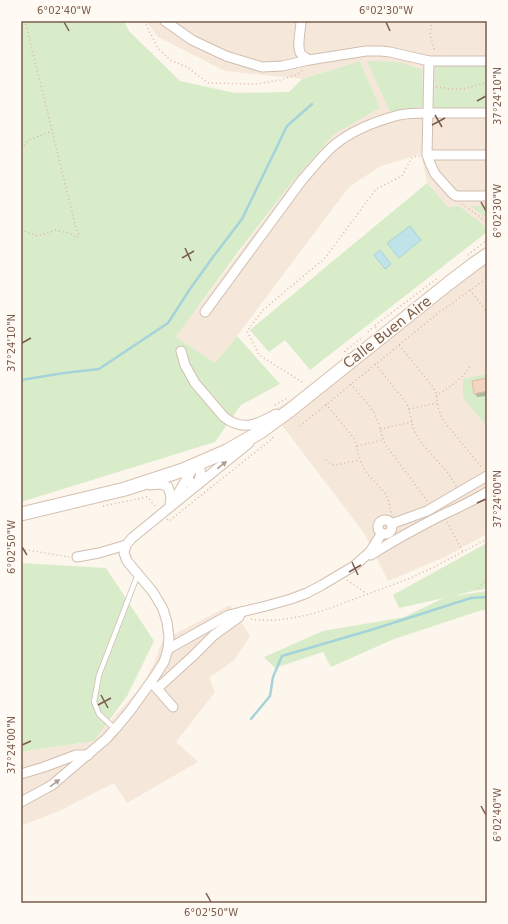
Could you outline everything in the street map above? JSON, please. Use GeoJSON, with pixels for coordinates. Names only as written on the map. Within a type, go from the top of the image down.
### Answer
{"type":"FeatureCollection","features":[{"type":"Feature","properties":{"kind":"main road","name":"Calle Buen Aire"},"geometry":{"type":"LineString","coordinates":[[289,411],[449,283],[487,255]]}},
{"type":"Feature","properties":{"kind":"main road"},"geometry":{"type":"LineString","coordinates":[[21,514],[125,489],[183,470],[227,451],[260,432],[289,411]]}},
{"type":"Feature","properties":{"kind":"main road"},"geometry":{"type":"LineString","coordinates":[[90,497],[151,475],[238,439],[270,423],[289,411]]}},
{"type":"Feature","properties":{"kind":"street"},"geometry":{"type":"LineString","coordinates":[[165,21],[192,40],[226,56],[262,67],[282,66],[366,51],[390,52],[433,61],[487,61]]}},
{"type":"Feature","properties":{"kind":"street"},"geometry":{"type":"LineString","coordinates":[[300,21],[301,27],[298,44],[299,49],[301,54],[310,60]]}},
{"type":"Feature","properties":{"kind":"street"},"geometry":{"type":"LineString","coordinates":[[433,61],[428,86],[427,155],[430,163],[435,174],[456,196],[487,196]]}},
{"type":"Feature","properties":{"kind":"street"},"geometry":{"type":"LineString","coordinates":[[205,312],[302,180],[333,146],[364,127],[399,115],[428,113],[487,113]]}},
{"type":"Feature","properties":{"kind":"street"},"geometry":{"type":"LineString","coordinates":[[427,155],[487,155]]}},
{"type":"Feature","properties":{"kind":"street"},"geometry":{"type":"LineString","coordinates":[[181,351],[185,365],[195,383],[224,417],[239,425],[258,423],[278,413],[317,389]]}},
{"type":"Feature","properties":{"kind":"street"},"geometry":{"type":"LineString","coordinates":[[155,684],[168,649],[168,630],[163,609],[154,592],[129,565],[124,549],[132,538],[251,442],[260,432]]}},
{"type":"Feature","properties":{"kind":"street"},"geometry":{"type":"LineString","coordinates":[[170,507],[198,463],[202,471],[197,485]]}},
{"type":"Feature","properties":{"kind":"street"},"geometry":{"type":"LineString","coordinates":[[354,566],[375,546],[382,533],[378,528],[378,524],[380,522],[386,520],[392,524],[432,509],[460,492],[485,472]]}},
{"type":"Feature","properties":{"kind":"street"},"geometry":{"type":"LineString","coordinates":[[188,478],[191,483],[197,485]]}},
{"type":"Feature","properties":{"kind":"street"},"geometry":{"type":"LineString","coordinates":[[125,489],[161,484],[168,487],[171,496],[170,507]]}},
{"type":"Feature","properties":{"kind":"street"},"geometry":{"type":"LineString","coordinates":[[168,649],[229,615],[240,614],[307,593],[341,575],[394,540],[487,492]]}},
{"type":"Feature","properties":{"kind":"street"},"geometry":{"type":"LineString","coordinates":[[77,557],[104,552],[126,545]]}},
{"type":"Feature","properties":{"kind":"street"},"geometry":{"type":"LineString","coordinates":[[21,802],[52,785],[115,729],[155,684],[193,656],[214,635],[240,614]]}},
{"type":"Feature","properties":{"kind":"street"},"geometry":{"type":"LineString","coordinates":[[155,684],[173,707]]}},
{"type":"Feature","properties":{"kind":"street"},"geometry":{"type":"LineString","coordinates":[[21,774],[44,768],[76,755],[88,754]]}},
{"type":"Feature","properties":{"kind":"lane"},"geometry":{"type":"LineString","coordinates":[[115,729],[99,714],[94,702],[99,675],[138,574]]}},
{"type":"Feature","properties":{"kind":"path"},"geometry":{"type":"LineString","coordinates":[[21,230],[38,236],[56,230],[71,234],[77,238],[79,235],[25,21]]}},
{"type":"Feature","properties":{"kind":"path"},"geometry":{"type":"LineString","coordinates":[[144,21],[158,48],[170,60],[188,67],[208,83],[256,84],[280,80],[298,74],[305,68],[310,60]]}},
{"type":"Feature","properties":{"kind":"path"},"geometry":{"type":"LineString","coordinates":[[432,21],[430,34],[433,61]]}},
{"type":"Feature","properties":{"kind":"path"},"geometry":{"type":"LineString","coordinates":[[428,86],[463,89],[485,83],[487,84]]}},
{"type":"Feature","properties":{"kind":"path"},"geometry":{"type":"LineString","coordinates":[[21,148],[29,140],[52,131]]}},
{"type":"Feature","properties":{"kind":"path"},"geometry":{"type":"LineString","coordinates":[[302,382],[259,356],[247,331],[263,310],[325,258],[376,189],[402,176],[412,157],[427,155]]}},
{"type":"Feature","properties":{"kind":"path"},"geometry":{"type":"LineString","coordinates":[[456,196],[465,207],[487,222]]}},
{"type":"Feature","properties":{"kind":"path"},"geometry":{"type":"LineString","coordinates":[[300,426],[437,314],[487,278]]}},
{"type":"Feature","properties":{"kind":"path"},"geometry":{"type":"LineString","coordinates":[[470,290],[487,312]]}},
{"type":"Feature","properties":{"kind":"path"},"geometry":{"type":"LineString","coordinates":[[368,332],[374,326]]}},
{"type":"Feature","properties":{"kind":"path"},"geometry":{"type":"LineString","coordinates":[[399,345],[433,387],[442,419],[485,472]]}},
{"type":"Feature","properties":{"kind":"path"},"geometry":{"type":"LineString","coordinates":[[375,364],[401,394],[409,409],[414,431],[420,441],[448,473],[460,492]]}},
{"type":"Feature","properties":{"kind":"path"},"geometry":{"type":"LineString","coordinates":[[436,396],[461,378],[471,365]]}},
{"type":"Feature","properties":{"kind":"path"},"geometry":{"type":"LineString","coordinates":[[351,384],[376,416],[385,444],[422,493],[432,509]]}},
{"type":"Feature","properties":{"kind":"path"},"geometry":{"type":"LineString","coordinates":[[409,409],[437,403]]}},
{"type":"Feature","properties":{"kind":"path"},"geometry":{"type":"LineString","coordinates":[[326,404],[353,437],[362,465],[384,492],[387,498],[392,524]]}},
{"type":"Feature","properties":{"kind":"path"},"geometry":{"type":"LineString","coordinates":[[380,429],[412,422]]}},
{"type":"Feature","properties":{"kind":"path"},"geometry":{"type":"LineString","coordinates":[[357,446],[383,440]]}},
{"type":"Feature","properties":{"kind":"path"},"geometry":{"type":"LineString","coordinates":[[326,460],[335,465],[360,460]]}},
{"type":"Feature","properties":{"kind":"path"},"geometry":{"type":"LineString","coordinates":[[443,515],[463,552]]}},
{"type":"Feature","properties":{"kind":"path"},"geometry":{"type":"LineString","coordinates":[[240,614],[255,619],[267,620],[292,618],[338,606],[411,578],[487,539]]}},
{"type":"Feature","properties":{"kind":"path"},"geometry":{"type":"LineString","coordinates":[[21,549],[77,557]]}},
{"type":"Feature","properties":{"kind":"path"},"geometry":{"type":"LineString","coordinates":[[341,575],[366,594]]}},
{"type":"Feature","properties":{"kind":"path"},"geometry":{"type":"LineString","coordinates":[[478,588],[487,580]]}},
{"type":"Feature","properties":{"kind":"shaded area"},"geometry":{"type":"Polygon","coordinates":[[[146,21],[487,21],[487,229],[459,206],[448,208],[427,183],[421,154],[381,166],[349,187],[215,363],[176,337],[289,186],[334,134],[380,108],[360,61],[302,79],[225,71],[158,37],[146,21]]]}},
{"type":"Feature","properties":{"kind":"shaded area"},"geometry":{"type":"Polygon","coordinates":[[[487,249],[487,534],[445,557],[388,581],[364,533],[272,412],[317,382],[487,249]]]}},
{"type":"Feature","properties":{"kind":"shaded area"},"geometry":{"type":"Polygon","coordinates":[[[230,605],[250,636],[234,660],[209,678],[215,692],[176,742],[198,762],[127,803],[114,783],[59,811],[21,826],[21,752],[94,741],[102,730],[143,685],[155,661],[162,642],[230,605]]]}},
{"type":"Feature","properties":{"kind":"green space"},"geometry":{"type":"Polygon","coordinates":[[[21,21],[124,21],[129,31],[180,81],[235,93],[289,92],[302,79],[360,61],[380,108],[334,134],[289,186],[238,252],[176,337],[215,363],[237,336],[280,384],[241,405],[215,442],[21,502],[21,21]]]}},
{"type":"Feature","properties":{"kind":"green space"},"geometry":{"type":"Polygon","coordinates":[[[367,61],[400,62],[422,70],[423,106],[390,112],[367,61]]]}},
{"type":"Feature","properties":{"kind":"green space"},"geometry":{"type":"Polygon","coordinates":[[[435,66],[487,66],[487,108],[434,108],[435,66]]]}},
{"type":"Feature","properties":{"kind":"green space"},"geometry":{"type":"Polygon","coordinates":[[[427,183],[448,207],[459,206],[487,228],[487,232],[310,370],[285,340],[269,352],[250,330],[427,183]]]}},
{"type":"Feature","properties":{"kind":"green space"},"geometry":{"type":"Polygon","coordinates":[[[470,206],[487,206],[487,218],[470,206]]]}},
{"type":"Feature","properties":{"kind":"green space"},"geometry":{"type":"Polygon","coordinates":[[[487,374],[487,427],[463,397],[463,379],[487,374]]]}},
{"type":"Feature","properties":{"kind":"green space"},"geometry":{"type":"Polygon","coordinates":[[[487,543],[487,589],[453,596],[487,591],[487,610],[482,610],[394,639],[331,667],[323,652],[275,668],[264,657],[323,631],[404,617],[444,598],[399,608],[393,595],[487,543]]]}},
{"type":"Feature","properties":{"kind":"green space"},"geometry":{"type":"Polygon","coordinates":[[[21,563],[106,568],[154,641],[127,696],[94,741],[21,752],[21,563]]]}},
{"type":"Feature","properties":{"kind":"water"},"geometry":{"type":"Polygon","coordinates":[[[410,226],[421,240],[399,258],[387,243],[410,226]]]}},
{"type":"Feature","properties":{"kind":"water"},"geometry":{"type":"Polygon","coordinates":[[[380,250],[391,264],[385,269],[374,255],[380,250]]]}},
{"type":"Feature","properties":{"kind":"building"},"geometry":{"type":"Polygon","coordinates":[[[487,378],[487,391],[474,394],[472,381],[487,378]]]}},
{"type":"Feature","properties":{"kind":"waterway"},"geometry":{"type":"LineString","coordinates":[[21,380],[99,369],[168,323],[190,289],[242,219],[287,126],[312,104]]}},
{"type":"Feature","properties":{"kind":"waterway"},"geometry":{"type":"LineString","coordinates":[[251,719],[270,696],[273,677],[282,656],[471,598],[487,597]]}}]}
